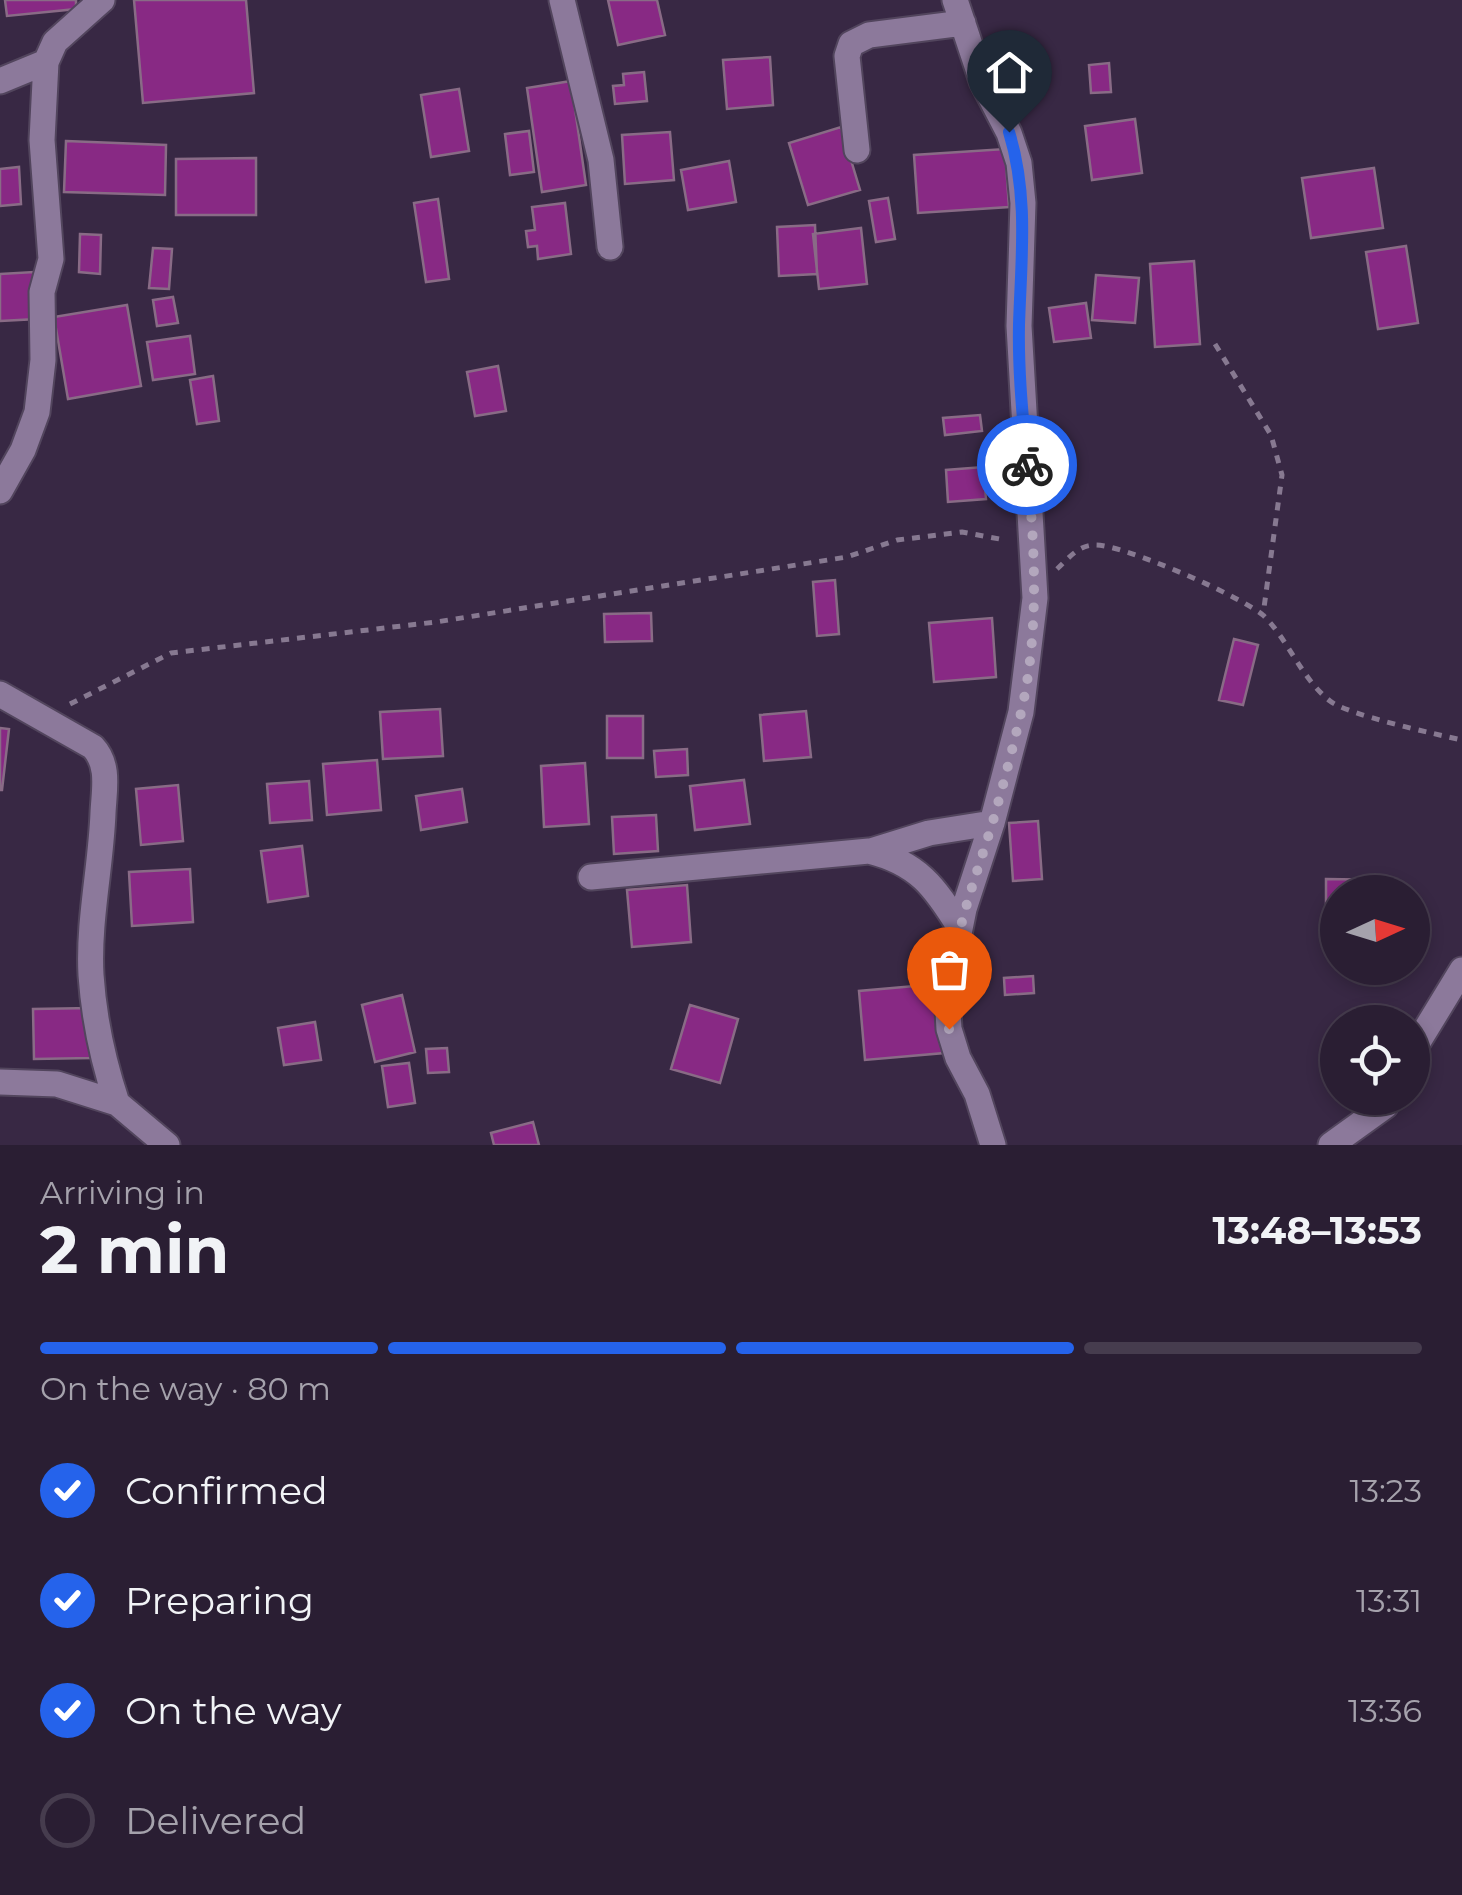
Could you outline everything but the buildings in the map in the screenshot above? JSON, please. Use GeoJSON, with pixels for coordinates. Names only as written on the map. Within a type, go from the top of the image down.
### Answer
{"type":"FeatureCollection","features":[{"type":"Feature","properties":{"kind":"street"},"geometry":{"type":"LineString","coordinates":[[0,492],[23,450],[37,412],[44,360],[42,292],[50,259],[42,140],[46,62],[55,42],[102,0]]}},
{"type":"Feature","properties":{"kind":"street"},"geometry":{"type":"LineString","coordinates":[[562,0],[601,160],[610,247]]}},
{"type":"Feature","properties":{"kind":"street"},"geometry":{"type":"LineString","coordinates":[[857,150],[847,56],[851,44],[959,12],[982,82],[1009,132],[1018,163],[1024,221],[1019,326],[1035,593],[1021,712],[992,823],[974,871],[947,992],[949,1029],[958,1058],[977,1094],[993,1145]]}},
{"type":"Feature","properties":{"kind":"street"},"geometry":{"type":"LineString","coordinates":[[0,81],[46,62]]}},
{"type":"Feature","properties":{"kind":"street"},"geometry":{"type":"LineString","coordinates":[[0,694],[93,747],[102,756],[105,770],[91,972],[102,1057],[117,1103]]}},
{"type":"Feature","properties":{"kind":"street"},"geometry":{"type":"LineString","coordinates":[[591,877],[869,851],[929,833],[992,823]]}},
{"type":"Feature","properties":{"kind":"street"},"geometry":{"type":"LineString","coordinates":[[869,851],[893,857],[935,887],[960,928]]}},
{"type":"Feature","properties":{"kind":"street"},"geometry":{"type":"LineString","coordinates":[[1430,1022],[1462,970]]}},
{"type":"Feature","properties":{"kind":"street"},"geometry":{"type":"LineString","coordinates":[[0,1082],[58,1084],[117,1103],[166,1145]]}},
{"type":"Feature","properties":{"kind":"street"},"geometry":{"type":"LineString","coordinates":[[1331,1145],[1373,1115]]}},
{"type":"Feature","properties":{"kind":"path"},"geometry":{"type":"LineString","coordinates":[[1215,344],[1271,436],[1282,475],[1263,615]]}},
{"type":"Feature","properties":{"kind":"path"},"geometry":{"type":"LineString","coordinates":[[42,719],[171,652],[491,613],[847,557],[898,540],[962,532],[1033,546]]}},
{"type":"Feature","properties":{"kind":"path"},"geometry":{"type":"LineString","coordinates":[[1035,593],[1076,550],[1094,544],[1128,552],[1189,576],[1263,615],[1309,680],[1333,704],[1462,740]]}},
{"type":"Feature","properties":{"kind":"way so far"},"geometry":{"type":"LineString","coordinates":[[949,1029],[947,992],[960,928],[974,871],[992,823],[1026,680],[1035,598],[1027,465]]}},
{"type":"Feature","properties":{"kind":"route"},"geometry":{"type":"LineString","coordinates":[[1009,132],[1023,203],[1019,326],[1027,465]]}}]}
